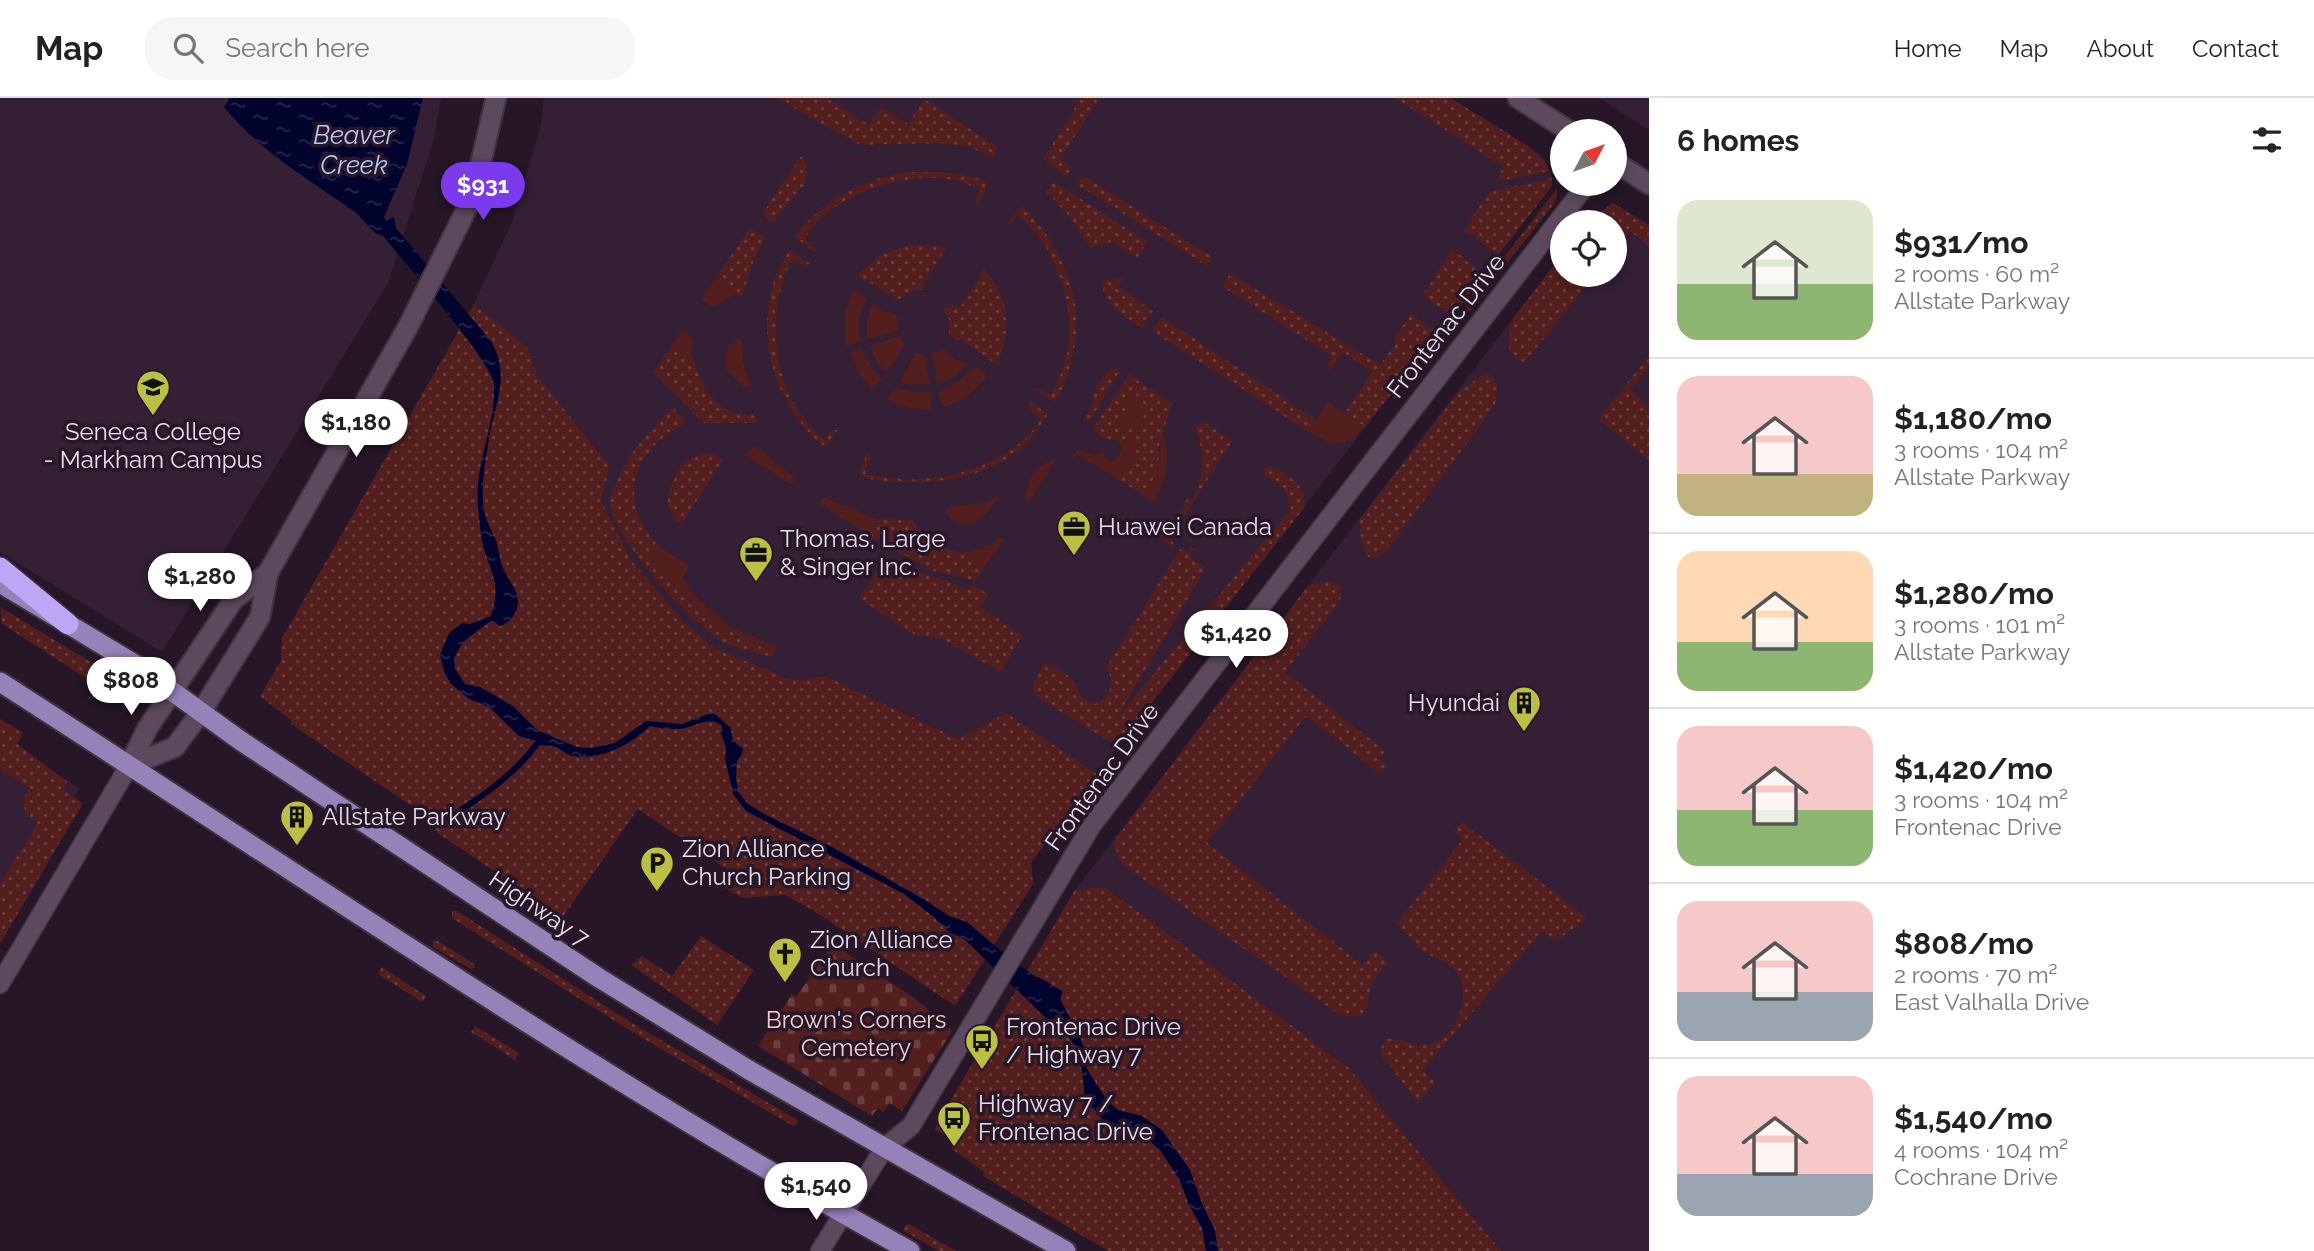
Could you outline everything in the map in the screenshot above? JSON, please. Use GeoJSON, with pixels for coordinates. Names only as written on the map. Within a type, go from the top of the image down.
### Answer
{"type":"FeatureCollection","features":[{"type":"Feature","properties":{"kind":"highway"},"geometry":{"type":"LineString","coordinates":[[0,568],[68,624]]}},
{"type":"Feature","properties":{"kind":"main road","name":"Highway 7"},"geometry":{"type":"LineString","coordinates":[[0,583],[173,690],[240,741],[599,978],[748,1070],[1066,1251]]}},
{"type":"Feature","properties":{"kind":"main road"},"geometry":{"type":"LineString","coordinates":[[0,682],[495,1002],[716,1139],[911,1251]]}},
{"type":"Feature","properties":{"kind":"street"},"geometry":{"type":"LineString","coordinates":[[129,766],[174,747],[201,712],[260,617],[268,573],[408,325],[474,196],[496,98]]}},
{"type":"Feature","properties":{"kind":"street"},"geometry":{"type":"LineString","coordinates":[[1518,98],[1550,119]]}},
{"type":"Feature","properties":{"kind":"street"},"geometry":{"type":"LineString","coordinates":[[1628,170],[1649,184]]}},
{"type":"Feature","properties":{"kind":"street","name":"Frontenac Drive"},"geometry":{"type":"LineString","coordinates":[[820,1251],[885,1147],[911,1126],[973,1027],[1092,825],[1578,196]]}},
{"type":"Feature","properties":{"kind":"street"},"geometry":{"type":"LineString","coordinates":[[0,984],[129,766],[147,729],[234,599],[268,573]]}},
{"type":"Feature","properties":{"kind":"shaded area","name":"Seneca College - Markham Campus"},"geometry":{"type":"Polygon","coordinates":[[[0,98],[441,98],[433,142],[388,283],[162,652],[0,552],[0,98]]]}},
{"type":"Feature","properties":{"kind":"shaded area"},"geometry":{"type":"Polygon","coordinates":[[[544,98],[1451,98],[1539,154],[1550,171],[1550,189],[1097,774],[1006,713],[960,739],[825,676],[792,680],[717,649],[686,624],[631,560],[601,500],[610,466],[538,377],[528,348],[474,304],[512,222],[540,129],[544,98]]]}},
{"type":"Feature","properties":{"kind":"shaded area"},"geometry":{"type":"Polygon","coordinates":[[[1599,98],[1649,98],[1649,130],[1599,98]]]}},
{"type":"Feature","properties":{"kind":"shaded area"},"geometry":{"type":"Polygon","coordinates":[[[1613,203],[1624,210],[1603,210],[1613,203]]]}},
{"type":"Feature","properties":{"kind":"shaded area"},"geometry":{"type":"Polygon","coordinates":[[[1627,212],[1649,225],[1649,1251],[1501,1251],[1349,1068],[1104,886],[1075,890],[1550,270],[1550,287],[1627,287],[1627,212]]]}},
{"type":"Feature","properties":{"kind":"shaded area"},"geometry":{"type":"Polygon","coordinates":[[[0,740],[79,788],[0,921],[0,740]]]}},
{"type":"Feature","properties":{"kind":"green space"},"geometry":{"type":"Polygon","coordinates":[[[776,98],[827,98],[869,125],[881,107],[908,124],[924,99],[998,147],[993,157],[967,146],[941,143],[860,145],[776,98]]]}},
{"type":"Feature","properties":{"kind":"green space"},"geometry":{"type":"Polygon","coordinates":[[[1081,98],[1099,98],[1060,160],[1072,168],[1066,176],[1043,160],[1081,98]]]}},
{"type":"Feature","properties":{"kind":"green space"},"geometry":{"type":"Polygon","coordinates":[[[1395,98],[1451,98],[1528,146],[1546,162],[1550,171],[1495,182],[1504,167],[1395,98]]]}},
{"type":"Feature","properties":{"kind":"green space"},"geometry":{"type":"Polygon","coordinates":[[[801,156],[807,165],[805,184],[772,223],[762,214],[801,156]]]}},
{"type":"Feature","properties":{"kind":"green space"},"geometry":{"type":"Polygon","coordinates":[[[909,172],[959,174],[988,183],[978,207],[975,200],[980,190],[957,181],[935,178],[892,183],[850,198],[832,209],[805,239],[818,250],[816,253],[795,237],[818,212],[845,193],[876,179],[909,172]]]}},
{"type":"Feature","properties":{"kind":"green space"},"geometry":{"type":"Polygon","coordinates":[[[1082,175],[1212,257],[1207,266],[1076,184],[1082,175]]]}},
{"type":"Feature","properties":{"kind":"green space"},"geometry":{"type":"Polygon","coordinates":[[[1550,178],[1550,189],[1498,255],[1464,230],[1489,192],[1550,178]]]}},
{"type":"Feature","properties":{"kind":"green space"},"geometry":{"type":"Polygon","coordinates":[[[1054,182],[1148,242],[1137,258],[1112,242],[1090,248],[1072,219],[1047,192],[1054,182]]]}},
{"type":"Feature","properties":{"kind":"green space"},"geometry":{"type":"Polygon","coordinates":[[[1551,196],[1557,196],[1553,205],[1508,262],[1503,259],[1551,196]]]}},
{"type":"Feature","properties":{"kind":"green space"},"geometry":{"type":"Polygon","coordinates":[[[1613,203],[1624,210],[1603,210],[1613,203]]]}},
{"type":"Feature","properties":{"kind":"green space"},"geometry":{"type":"Polygon","coordinates":[[[1022,206],[1056,250],[1074,298],[1074,349],[1056,402],[1034,390],[1036,388],[1052,394],[1060,375],[1069,342],[1068,308],[1058,273],[1042,241],[1018,216],[1006,225],[1022,206]]]}},
{"type":"Feature","properties":{"kind":"green space"},"geometry":{"type":"Polygon","coordinates":[[[1627,212],[1649,225],[1649,246],[1630,231],[1627,235],[1627,212]]]}},
{"type":"Feature","properties":{"kind":"green space"},"geometry":{"type":"Polygon","coordinates":[[[750,228],[765,237],[752,265],[742,297],[735,294],[718,275],[750,228]]]}},
{"type":"Feature","properties":{"kind":"green space"},"geometry":{"type":"Polygon","coordinates":[[[910,245],[946,248],[921,290],[915,290],[898,300],[889,292],[857,275],[882,254],[910,245]]]}},
{"type":"Feature","properties":{"kind":"green space"},"geometry":{"type":"Polygon","coordinates":[[[790,250],[810,264],[807,266],[792,260],[785,274],[777,308],[779,360],[788,392],[804,418],[825,440],[832,430],[838,430],[825,447],[793,412],[773,368],[768,345],[770,297],[780,267],[790,250]]]}},
{"type":"Feature","properties":{"kind":"green space"},"geometry":{"type":"Polygon","coordinates":[[[1452,250],[1474,266],[1480,279],[1457,311],[1452,312],[1439,307],[1423,295],[1452,250]]]}},
{"type":"Feature","properties":{"kind":"green space"},"geometry":{"type":"Polygon","coordinates":[[[984,270],[999,290],[1005,311],[1005,339],[997,365],[961,339],[959,341],[949,334],[949,319],[943,311],[945,307],[949,309],[951,304],[960,308],[984,270]]]}},
{"type":"Feature","properties":{"kind":"green space"},"geometry":{"type":"Polygon","coordinates":[[[1550,270],[1550,287],[1585,287],[1525,362],[1519,361],[1509,350],[1510,323],[1550,270]]]}},
{"type":"Feature","properties":{"kind":"green space"},"geometry":{"type":"Polygon","coordinates":[[[1230,273],[1380,365],[1397,342],[1394,339],[1411,313],[1438,334],[1365,427],[1345,413],[1372,372],[1343,352],[1329,372],[1328,363],[1332,356],[1223,287],[1230,273]]]}},
{"type":"Feature","properties":{"kind":"green space"},"geometry":{"type":"Polygon","coordinates":[[[718,275],[735,294],[714,307],[701,300],[718,275]]]}},
{"type":"Feature","properties":{"kind":"green space"},"geometry":{"type":"Polygon","coordinates":[[[1124,277],[1118,287],[1153,311],[1143,328],[1116,309],[1103,290],[1101,281],[1124,277]]]}},
{"type":"Feature","properties":{"kind":"green space"},"geometry":{"type":"Polygon","coordinates":[[[1488,279],[1490,286],[1471,311],[1460,314],[1488,279]]]}},
{"type":"Feature","properties":{"kind":"green space"},"geometry":{"type":"Polygon","coordinates":[[[853,290],[867,298],[859,319],[860,342],[845,346],[845,310],[853,290]]]}},
{"type":"Feature","properties":{"kind":"green space"},"geometry":{"type":"Polygon","coordinates":[[[872,303],[897,316],[899,330],[867,339],[867,320],[872,303]]]}},
{"type":"Feature","properties":{"kind":"green space"},"geometry":{"type":"Polygon","coordinates":[[[474,304],[528,348],[538,377],[610,466],[601,500],[631,560],[686,624],[717,649],[792,680],[825,676],[959,739],[1006,713],[1097,774],[1031,863],[1033,884],[955,1006],[811,909],[785,895],[742,898],[725,888],[734,874],[638,809],[563,917],[439,834],[426,816],[291,724],[292,721],[260,696],[281,661],[282,638],[474,304]]]}},
{"type":"Feature","properties":{"kind":"green space"},"geometry":{"type":"Polygon","coordinates":[[[1162,317],[1316,420],[1309,432],[1152,331],[1162,317]]]}},
{"type":"Feature","properties":{"kind":"green space"},"geometry":{"type":"Polygon","coordinates":[[[682,330],[693,339],[692,356],[670,348],[682,330]]]}},
{"type":"Feature","properties":{"kind":"green space"},"geometry":{"type":"Polygon","coordinates":[[[899,336],[905,344],[887,372],[877,362],[870,346],[899,336]]]}},
{"type":"Feature","properties":{"kind":"green space"},"geometry":{"type":"Polygon","coordinates":[[[738,338],[742,342],[743,361],[751,387],[745,388],[726,370],[727,352],[738,338]]]}},
{"type":"Feature","properties":{"kind":"green space"},"geometry":{"type":"Polygon","coordinates":[[[670,348],[692,356],[706,389],[719,405],[740,414],[753,415],[758,423],[704,423],[654,372],[670,348]]]}},
{"type":"Feature","properties":{"kind":"green space"},"geometry":{"type":"Polygon","coordinates":[[[942,348],[957,361],[959,359],[967,364],[953,378],[937,384],[932,354],[942,348]]]}},
{"type":"Feature","properties":{"kind":"green space"},"geometry":{"type":"Polygon","coordinates":[[[862,349],[874,371],[882,379],[873,390],[860,375],[850,353],[862,349]]]}},
{"type":"Feature","properties":{"kind":"green space"},"geometry":{"type":"Polygon","coordinates":[[[915,354],[924,354],[930,384],[907,385],[900,381],[915,354]]]}},
{"type":"Feature","properties":{"kind":"green space"},"geometry":{"type":"Polygon","coordinates":[[[1649,356],[1649,366],[1630,390],[1649,406],[1649,460],[1598,419],[1649,356]]]}},
{"type":"Feature","properties":{"kind":"green space"},"geometry":{"type":"Polygon","coordinates":[[[975,367],[988,375],[968,395],[943,407],[938,392],[955,384],[975,367]]]}},
{"type":"Feature","properties":{"kind":"green space"},"geometry":{"type":"Polygon","coordinates":[[[1122,367],[1089,422],[1085,419],[1101,380],[1106,374],[1122,367]]]}},
{"type":"Feature","properties":{"kind":"green space"},"geometry":{"type":"Polygon","coordinates":[[[1489,374],[1497,388],[1495,405],[1387,551],[1377,558],[1368,557],[1361,541],[1360,519],[1458,393],[1481,376],[1489,374]]]}},
{"type":"Feature","properties":{"kind":"green space"},"geometry":{"type":"Polygon","coordinates":[[[1129,375],[1172,403],[1159,445],[1158,470],[1145,496],[1119,480],[1124,469],[1128,443],[1121,446],[1117,439],[1107,440],[1092,430],[1129,375]]]}},
{"type":"Feature","properties":{"kind":"green space"},"geometry":{"type":"Polygon","coordinates":[[[896,387],[932,393],[932,409],[909,408],[887,400],[896,387]]]}},
{"type":"Feature","properties":{"kind":"green space"},"geometry":{"type":"Polygon","coordinates":[[[1133,394],[1142,398],[1144,415],[1142,426],[1136,430],[1128,429],[1121,419],[1126,413],[1128,399],[1133,394]]]}},
{"type":"Feature","properties":{"kind":"green space"},"geometry":{"type":"Polygon","coordinates":[[[1029,401],[1048,414],[1037,431],[1011,456],[979,472],[923,482],[882,481],[859,475],[867,453],[869,458],[865,473],[887,478],[937,478],[986,464],[1027,437],[1041,419],[1030,410],[1029,401]]]}},
{"type":"Feature","properties":{"kind":"green space"},"geometry":{"type":"Polygon","coordinates":[[[1328,402],[1365,427],[1353,440],[1334,445],[1309,432],[1328,402]]]}},
{"type":"Feature","properties":{"kind":"green space"},"geometry":{"type":"Polygon","coordinates":[[[673,407],[686,423],[661,439],[650,450],[642,462],[634,489],[640,519],[659,546],[652,559],[678,590],[706,615],[721,626],[774,652],[773,657],[728,644],[692,617],[637,555],[622,534],[613,514],[610,497],[626,462],[673,407]]]}},
{"type":"Feature","properties":{"kind":"green space"},"geometry":{"type":"Polygon","coordinates":[[[1205,423],[1232,441],[1170,539],[1174,544],[1172,549],[1162,540],[1186,501],[1192,500],[1197,489],[1202,463],[1195,426],[1205,423]]]}},
{"type":"Feature","properties":{"kind":"green space"},"geometry":{"type":"Polygon","coordinates":[[[1162,433],[1167,460],[1165,476],[1155,502],[1145,496],[1158,470],[1162,433]]]}},
{"type":"Feature","properties":{"kind":"green space"},"geometry":{"type":"Polygon","coordinates":[[[1128,442],[1135,445],[1135,460],[1131,467],[1124,470],[1119,480],[1077,454],[1067,465],[1077,450],[1097,455],[1104,451],[1105,457],[1110,462],[1113,461],[1119,456],[1121,446],[1128,442]]]}},
{"type":"Feature","properties":{"kind":"green space"},"geometry":{"type":"Polygon","coordinates":[[[755,446],[796,478],[792,485],[744,454],[755,446]]]}},
{"type":"Feature","properties":{"kind":"green space"},"geometry":{"type":"Polygon","coordinates":[[[707,453],[723,460],[681,525],[669,507],[670,488],[679,469],[688,459],[707,453]]]}},
{"type":"Feature","properties":{"kind":"green space"},"geometry":{"type":"Polygon","coordinates":[[[1057,458],[1029,501],[1025,498],[1034,473],[1042,465],[1057,458]]]}},
{"type":"Feature","properties":{"kind":"green space"},"geometry":{"type":"Polygon","coordinates":[[[1267,466],[1288,476],[1299,486],[1305,500],[1304,508],[1120,743],[1112,743],[1035,696],[1033,684],[1045,663],[1069,676],[1085,699],[1095,704],[1105,698],[1111,684],[1106,668],[1181,548],[1187,552],[1190,547],[1193,549],[1189,557],[1205,568],[1210,561],[1116,719],[1291,509],[1284,488],[1262,473],[1267,466]]]}},
{"type":"Feature","properties":{"kind":"green space"},"geometry":{"type":"Polygon","coordinates":[[[823,497],[877,519],[870,536],[819,503],[823,497]]]}},
{"type":"Feature","properties":{"kind":"green space"},"geometry":{"type":"Polygon","coordinates":[[[998,497],[994,504],[981,518],[967,525],[952,520],[946,511],[950,507],[984,503],[998,497]]]}},
{"type":"Feature","properties":{"kind":"green space"},"geometry":{"type":"Polygon","coordinates":[[[877,519],[911,520],[923,534],[944,548],[970,552],[981,572],[975,581],[934,571],[870,536],[877,519]]]}},
{"type":"Feature","properties":{"kind":"green space"},"geometry":{"type":"Polygon","coordinates":[[[1000,537],[1004,540],[981,572],[970,552],[993,544],[1000,537]]]}},
{"type":"Feature","properties":{"kind":"green space"},"geometry":{"type":"Polygon","coordinates":[[[659,546],[689,566],[683,577],[694,595],[729,626],[777,647],[774,652],[721,626],[692,603],[652,559],[659,546]]]}},
{"type":"Feature","properties":{"kind":"green space"},"geometry":{"type":"Polygon","coordinates":[[[886,560],[968,589],[973,585],[988,594],[980,607],[1022,635],[1001,672],[942,639],[909,632],[859,598],[886,560]]]}},
{"type":"Feature","properties":{"kind":"green space"},"geometry":{"type":"Polygon","coordinates":[[[1333,582],[1341,587],[1342,595],[1338,604],[1285,672],[1385,751],[1379,759],[1387,765],[1381,774],[1306,716],[1207,843],[1363,965],[1376,950],[1387,963],[1373,982],[1363,1014],[1351,1017],[1340,1015],[1124,866],[1114,841],[1307,587],[1333,582]]]}},
{"type":"Feature","properties":{"kind":"green space"},"geometry":{"type":"Polygon","coordinates":[[[0,607],[104,670],[108,676],[105,683],[95,684],[2,624],[0,607]]]}},
{"type":"Feature","properties":{"kind":"green space"},"geometry":{"type":"Polygon","coordinates":[[[0,719],[23,733],[17,744],[68,782],[63,790],[83,803],[0,944],[0,884],[38,823],[25,814],[24,798],[29,787],[0,770],[0,719]]]}},
{"type":"Feature","properties":{"kind":"green space"},"geometry":{"type":"Polygon","coordinates":[[[1462,822],[1588,918],[1556,941],[1542,931],[1422,1071],[1436,1082],[1418,1102],[1381,1055],[1381,1049],[1385,1040],[1390,1039],[1416,1045],[1432,1044],[1440,1040],[1448,1034],[1460,1014],[1463,988],[1451,966],[1423,951],[1397,923],[1463,839],[1454,831],[1462,822]]]}},
{"type":"Feature","properties":{"kind":"green space"},"geometry":{"type":"Polygon","coordinates":[[[1104,886],[1349,1068],[1501,1251],[1108,1251],[983,1176],[984,1172],[952,1149],[952,1141],[935,1129],[939,1120],[1075,890],[1104,886]]]}},
{"type":"Feature","properties":{"kind":"green space"},"geometry":{"type":"Polygon","coordinates":[[[452,911],[457,911],[632,1023],[796,1119],[798,1123],[793,1126],[634,1033],[452,918],[452,911]]]}},
{"type":"Feature","properties":{"kind":"green space"},"geometry":{"type":"Polygon","coordinates":[[[701,936],[754,970],[717,1025],[631,965],[642,956],[672,976],[701,936]]]}},
{"type":"Feature","properties":{"kind":"green space"},"geometry":{"type":"Polygon","coordinates":[[[433,941],[438,941],[474,964],[475,968],[471,969],[433,947],[433,941]]]}},
{"type":"Feature","properties":{"kind":"green space","name":"Brown's Corners Cemetery"},"geometry":{"type":"Polygon","coordinates":[[[833,944],[916,999],[952,1031],[902,1111],[889,1103],[883,1112],[878,1108],[872,1116],[758,1046],[792,994],[796,997],[833,944]]]}},
{"type":"Feature","properties":{"kind":"green space"},"geometry":{"type":"Polygon","coordinates":[[[382,967],[426,996],[422,1002],[378,974],[382,967]]]}},
{"type":"Feature","properties":{"kind":"green space"},"geometry":{"type":"Polygon","coordinates":[[[475,1026],[519,1053],[515,1060],[471,1032],[475,1026]]]}},
{"type":"Feature","properties":{"kind":"green space"},"geometry":{"type":"Polygon","coordinates":[[[909,1224],[956,1251],[939,1251],[904,1231],[905,1225],[909,1224]]]}},
{"type":"Feature","properties":{"kind":"water","name":"Beaver Creek"},"geometry":{"type":"Polygon","coordinates":[[[230,98],[423,98],[407,164],[384,217],[386,221],[394,217],[396,228],[491,341],[497,354],[500,390],[485,462],[483,503],[502,564],[518,598],[515,614],[507,623],[500,626],[493,621],[489,622],[463,642],[454,658],[455,669],[465,684],[480,687],[513,706],[537,730],[577,747],[591,748],[615,743],[646,721],[682,724],[715,714],[731,728],[737,745],[743,748],[737,761],[736,778],[738,791],[747,803],[832,847],[949,916],[967,922],[1019,966],[1063,991],[1060,999],[1080,1036],[1087,1057],[1087,1069],[1106,1099],[1118,1110],[1142,1116],[1162,1130],[1190,1170],[1215,1230],[1218,1251],[1206,1251],[1202,1228],[1179,1179],[1160,1150],[1138,1131],[1103,1120],[1085,1099],[1082,1071],[1075,1046],[1062,1026],[1049,1021],[964,939],[949,932],[904,894],[746,811],[733,794],[725,758],[722,726],[712,721],[679,729],[650,726],[615,750],[594,756],[573,756],[556,747],[536,745],[536,741],[519,736],[489,707],[469,699],[450,683],[440,655],[449,633],[462,623],[470,624],[491,616],[496,589],[484,549],[478,507],[479,476],[494,400],[494,385],[490,373],[464,334],[383,236],[355,212],[286,164],[253,137],[224,107],[230,98]]]}},
{"type":"Feature","properties":{"kind":"waterway"},"geometry":{"type":"LineString","coordinates":[[440,821],[466,807],[492,788],[536,745]]}},
{"type":"Feature","properties":{"kind":"place","name":"Seneca College - Markham Campus"},"geometry":{"type":"Point","coordinates":[153,417]}},
{"type":"Feature","properties":{"kind":"place","name":"Huawei Canada"},"geometry":{"type":"Point","coordinates":[1074,557]}},
{"type":"Feature","properties":{"kind":"place","name":"Thomas, Large & Singer Inc."},"geometry":{"type":"Point","coordinates":[756,583]}},
{"type":"Feature","properties":{"kind":"place","name":"Hyundai"},"geometry":{"type":"Point","coordinates":[1524,733]}},
{"type":"Feature","properties":{"kind":"place","name":"Allstate Parkway"},"geometry":{"type":"Point","coordinates":[297,847]}},
{"type":"Feature","properties":{"kind":"place","name":"Zion Alliance Church Parking"},"geometry":{"type":"Point","coordinates":[657,893]}},
{"type":"Feature","properties":{"kind":"place","name":"Zion Alliance Church"},"geometry":{"type":"Point","coordinates":[785,984]}},
{"type":"Feature","properties":{"kind":"place","name":"Frontenac Drive / Highway 7"},"geometry":{"type":"Point","coordinates":[982,1071]}},
{"type":"Feature","properties":{"kind":"place","name":"Highway 7 / Frontenac Drive"},"geometry":{"type":"Point","coordinates":[954,1148]}}]}
